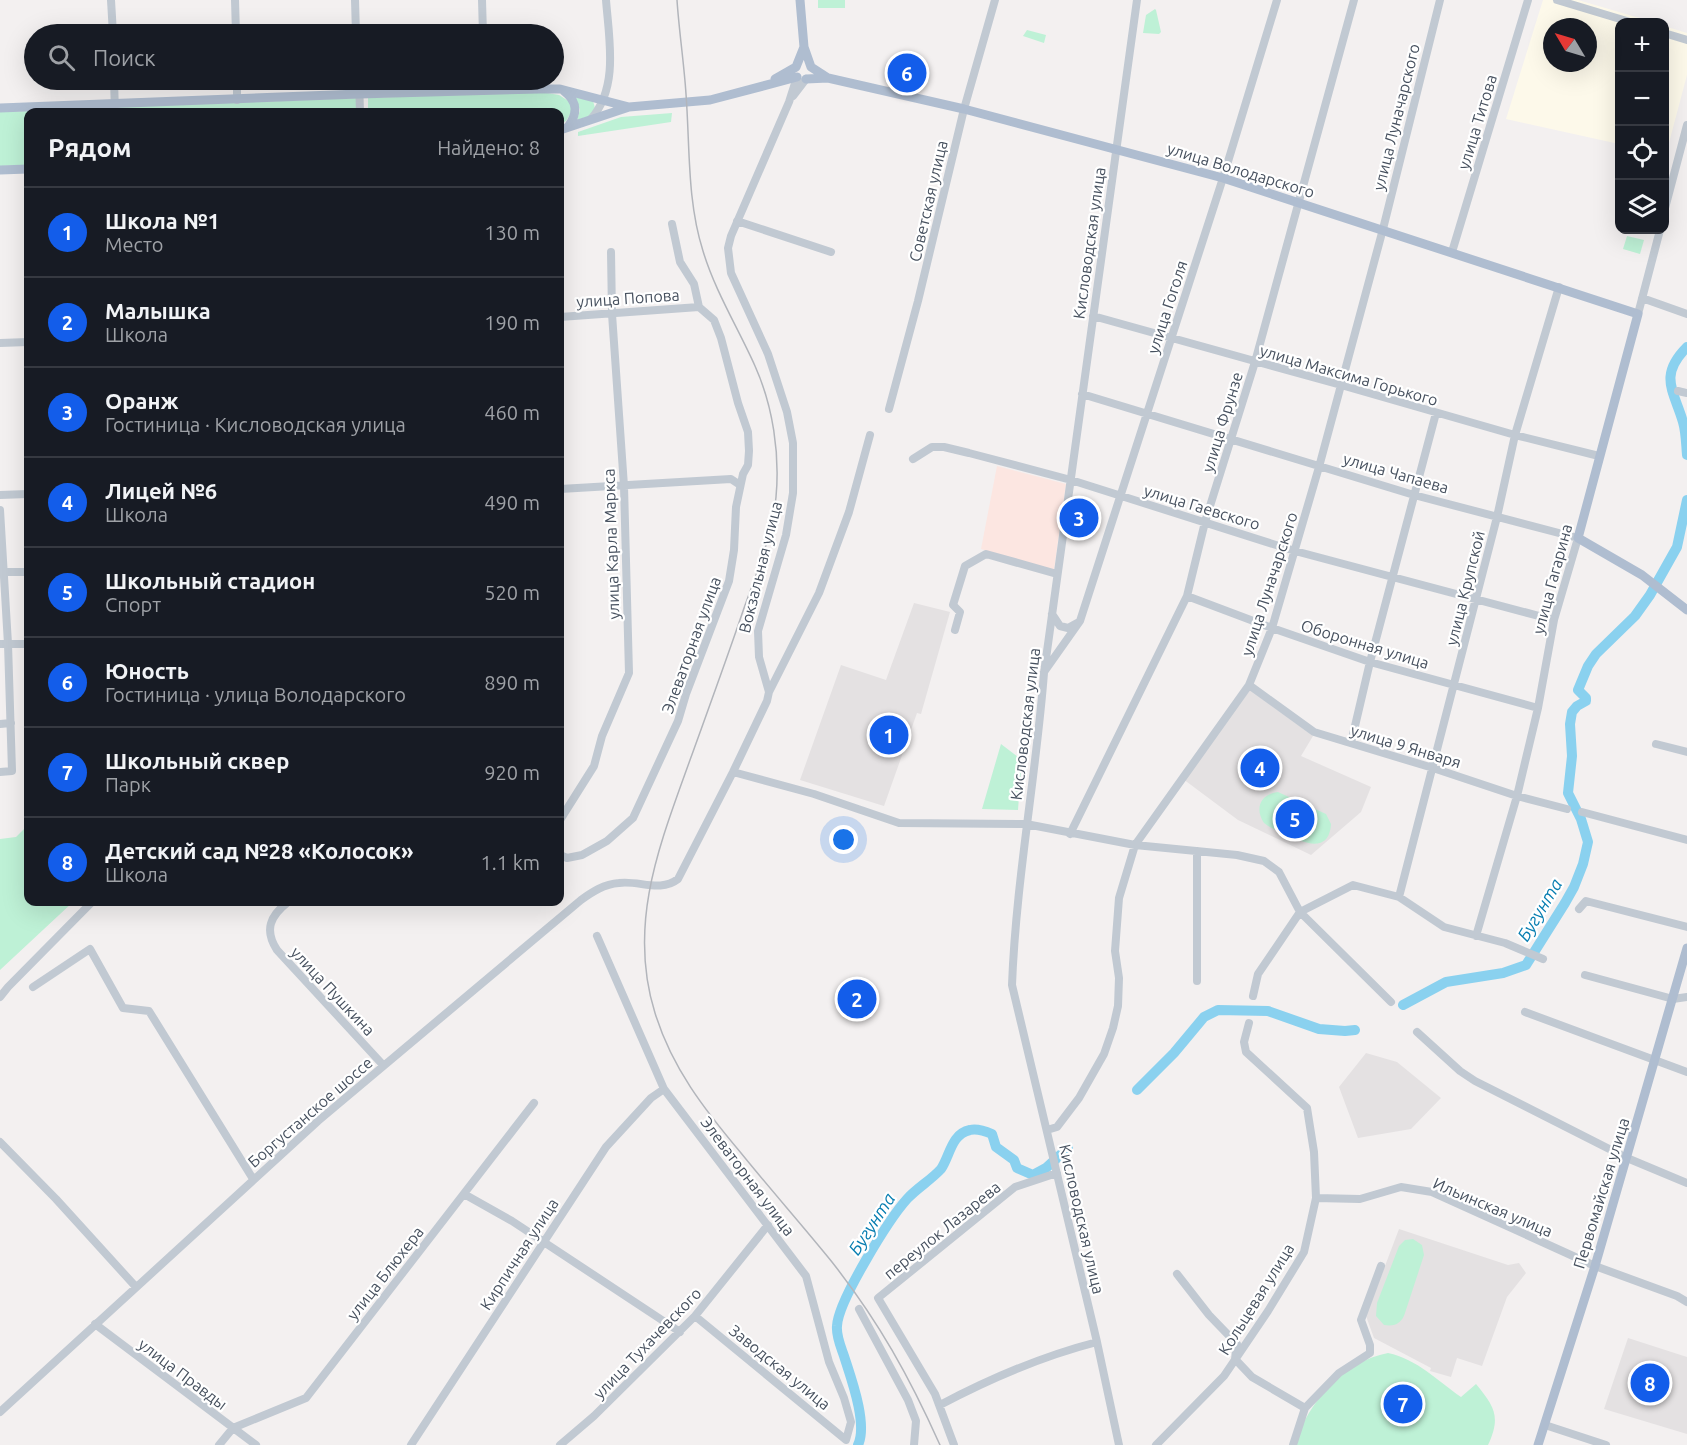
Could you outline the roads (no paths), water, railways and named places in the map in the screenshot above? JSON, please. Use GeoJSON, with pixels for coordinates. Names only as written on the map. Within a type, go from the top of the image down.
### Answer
{"type":"FeatureCollection","features":[{"type":"Feature","properties":{"kind":"main road"},"geometry":{"type":"LineString","coordinates":[[800,0],[804,47],[800,74]]}},
{"type":"Feature","properties":{"kind":"main road"},"geometry":{"type":"LineString","coordinates":[[564,128],[629,107],[710,100],[800,74],[811,74],[804,47]]}},
{"type":"Feature","properties":{"kind":"main road"},"geometry":{"type":"LineString","coordinates":[[800,74],[799,63],[805,62],[828,78]]}},
{"type":"Feature","properties":{"kind":"main road"},"geometry":{"type":"LineString","coordinates":[[800,74],[828,78]]}},
{"type":"Feature","properties":{"kind":"main road","name":"улица Володарского"},"geometry":{"type":"LineString","coordinates":[[828,78],[964,109],[1223,178],[1638,314]]}},
{"type":"Feature","properties":{"kind":"main road"},"geometry":{"type":"LineString","coordinates":[[0,108],[115,108],[415,90]]}},
{"type":"Feature","properties":{"kind":"main road"},"geometry":{"type":"LineString","coordinates":[[562,90],[569,95],[576,107],[574,120],[564,128]]}},
{"type":"Feature","properties":{"kind":"main road"},"geometry":{"type":"LineString","coordinates":[[564,90],[629,107]]}},
{"type":"Feature","properties":{"kind":"main road"},"geometry":{"type":"LineString","coordinates":[[0,170],[24,169]]}},
{"type":"Feature","properties":{"kind":"main road","name":"улица Гагарина"},"geometry":{"type":"LineString","coordinates":[[1578,538],[1638,314]]}},
{"type":"Feature","properties":{"kind":"main road","name":"улица Чапаева"},"geometry":{"type":"LineString","coordinates":[[1578,538],[1642,575],[1687,610]]}},
{"type":"Feature","properties":{"kind":"main road","name":"Первомайская улица"},"geometry":{"type":"LineString","coordinates":[[1538,1445],[1595,1266],[1687,948]]}},
{"type":"Feature","properties":{"kind":"street"},"geometry":{"type":"LineString","coordinates":[[111,0],[112,24]]}},
{"type":"Feature","properties":{"kind":"street"},"geometry":{"type":"LineString","coordinates":[[235,0],[236,24]]}},
{"type":"Feature","properties":{"kind":"street"},"geometry":{"type":"LineString","coordinates":[[355,0],[356,24]]}},
{"type":"Feature","properties":{"kind":"street"},"geometry":{"type":"LineString","coordinates":[[482,0],[483,24]]}},
{"type":"Feature","properties":{"kind":"street"},"geometry":{"type":"LineString","coordinates":[[591,119],[603,100],[609,77],[606,0]]}},
{"type":"Feature","properties":{"kind":"street","name":"Советская улица"},"geometry":{"type":"LineString","coordinates":[[889,409],[918,302],[964,109],[995,0]]}},
{"type":"Feature","properties":{"kind":"street","name":"Кисловодская улица"},"geometry":{"type":"LineString","coordinates":[[1119,1445],[1097,1342],[1012,985],[1014,927],[1044,673],[1137,0]]}},
{"type":"Feature","properties":{"kind":"street","name":"улица Гоголя"},"geometry":{"type":"LineString","coordinates":[[1044,673],[1080,621],[1223,178],[1277,0]]}},
{"type":"Feature","properties":{"kind":"street","name":"улица Фрунзе"},"geometry":{"type":"LineString","coordinates":[[1070,834],[1187,596],[1205,522],[1255,362],[1354,0]]}},
{"type":"Feature","properties":{"kind":"street","name":"улица Луначарского"},"geometry":{"type":"LineString","coordinates":[[1047,1130],[1057,1127],[1079,1098],[1104,1054],[1113,1028],[1118,1005],[1119,978],[1115,951],[1119,898],[1135,845],[1249,685],[1272,628],[1319,467],[1383,229],[1440,0]]}},
{"type":"Feature","properties":{"kind":"street","name":"улица Титова"},"geometry":{"type":"LineString","coordinates":[[1452,252],[1527,0]]}},
{"type":"Feature","properties":{"kind":"street"},"geometry":{"type":"LineString","coordinates":[[1557,0],[1617,18]]}},
{"type":"Feature","properties":{"kind":"street"},"geometry":{"type":"LineString","coordinates":[[1669,34],[1687,40]]}},
{"type":"Feature","properties":{"kind":"street","name":"Вокзальная улица"},"geometry":{"type":"LineString","coordinates":[[769,692],[759,657],[758,631],[786,535],[793,494],[793,443],[777,378],[731,273],[728,248],[737,221],[800,74]]}},
{"type":"Feature","properties":{"kind":"street"},"geometry":{"type":"LineString","coordinates":[[114,90],[115,108]]}},
{"type":"Feature","properties":{"kind":"street"},"geometry":{"type":"LineString","coordinates":[[237,90],[237,100]]}},
{"type":"Feature","properties":{"kind":"street"},"geometry":{"type":"LineString","coordinates":[[359,90],[360,108]]}},
{"type":"Feature","properties":{"kind":"street"},"geometry":{"type":"LineString","coordinates":[[1669,196],[1687,125]]}},
{"type":"Feature","properties":{"kind":"street"},"geometry":{"type":"LineString","coordinates":[[737,221],[831,252]]}},
{"type":"Feature","properties":{"kind":"street","name":"Элеваторная улица"},"geometry":{"type":"LineString","coordinates":[[564,857],[582,855],[607,841],[628,823],[640,804],[678,721],[729,581],[734,550],[736,507],[743,474],[748,465],[748,432],[721,338],[714,320],[699,307],[694,284],[680,262],[672,224]]}},
{"type":"Feature","properties":{"kind":"street","name":"улица Гагарина"},"geometry":{"type":"LineString","coordinates":[[1638,314],[1659,234]]}},
{"type":"Feature","properties":{"kind":"street","name":"улица Карла Маркса"},"geometry":{"type":"LineString","coordinates":[[564,814],[594,766],[602,736],[629,673],[624,486],[612,314],[611,252]]}},
{"type":"Feature","properties":{"kind":"street","name":"улица Крупской"},"geometry":{"type":"LineString","coordinates":[[1400,897],[1497,517],[1515,435],[1559,287]]}},
{"type":"Feature","properties":{"kind":"street"},"geometry":{"type":"LineString","coordinates":[[1642,298],[1687,314]]}},
{"type":"Feature","properties":{"kind":"street","name":"улица Попова"},"geometry":{"type":"LineString","coordinates":[[564,317],[699,307]]}},
{"type":"Feature","properties":{"kind":"street","name":"улица Максима Горького"},"geometry":{"type":"LineString","coordinates":[[1093,316],[1515,435],[1599,456]]}},
{"type":"Feature","properties":{"kind":"street"},"geometry":{"type":"LineString","coordinates":[[0,343],[24,342]]}},
{"type":"Feature","properties":{"kind":"street"},"geometry":{"type":"LineString","coordinates":[[1678,391],[1687,393]]}},
{"type":"Feature","properties":{"kind":"street","name":"улица Чапаева"},"geometry":{"type":"LineString","coordinates":[[1082,394],[1414,495],[1578,538]]}},
{"type":"Feature","properties":{"kind":"street"},"geometry":{"type":"LineString","coordinates":[[1351,743],[1370,662],[1436,413]]}},
{"type":"Feature","properties":{"kind":"street"},"geometry":{"type":"LineString","coordinates":[[870,435],[849,512],[819,592],[769,692],[765,706],[734,772],[814,794],[899,823],[1026,824],[1135,845],[1237,855],[1264,861],[1279,872],[1300,912],[1391,1002]]}},
{"type":"Feature","properties":{"kind":"street","name":"улица Гаевского"},"geometry":{"type":"LineString","coordinates":[[913,459],[932,447],[944,447],[1071,480],[1295,551],[1554,620]]}},
{"type":"Feature","properties":{"kind":"street"},"geometry":{"type":"LineString","coordinates":[[564,489],[731,479],[743,474]]}},
{"type":"Feature","properties":{"kind":"street"},"geometry":{"type":"LineString","coordinates":[[731,479],[740,485]]}},
{"type":"Feature","properties":{"kind":"street"},"geometry":{"type":"LineString","coordinates":[[0,495],[24,494]]}},
{"type":"Feature","properties":{"kind":"street"},"geometry":{"type":"LineString","coordinates":[[0,510],[4,644],[11,723],[12,771],[0,772]]}},
{"type":"Feature","properties":{"kind":"street","name":"улица Гагарина"},"geometry":{"type":"LineString","coordinates":[[1476,936],[1517,796],[1538,708],[1554,620],[1578,538]]}},
{"type":"Feature","properties":{"kind":"street"},"geometry":{"type":"LineString","coordinates":[[955,630],[960,612],[953,605],[965,566],[986,554],[1058,574]]}},
{"type":"Feature","properties":{"kind":"street"},"geometry":{"type":"LineString","coordinates":[[2,572],[24,572]]}},
{"type":"Feature","properties":{"kind":"street","name":"Оборонная улица"},"geometry":{"type":"LineString","coordinates":[[1187,596],[1370,662],[1538,708]]}},
{"type":"Feature","properties":{"kind":"street"},"geometry":{"type":"LineString","coordinates":[[1052,614],[1060,626],[1068,628],[1080,621]]}},
{"type":"Feature","properties":{"kind":"street"},"geometry":{"type":"LineString","coordinates":[[4,644],[24,644]]}},
{"type":"Feature","properties":{"kind":"street","name":"улица 9 Января"},"geometry":{"type":"LineString","coordinates":[[1249,685],[1314,732],[1517,796],[1567,808]]}},
{"type":"Feature","properties":{"kind":"street"},"geometry":{"type":"LineString","coordinates":[[0,724],[11,723]]}},
{"type":"Feature","properties":{"kind":"street"},"geometry":{"type":"LineString","coordinates":[[1656,744],[1687,752]]}},
{"type":"Feature","properties":{"kind":"street","name":"Боргустанское шоссе"},"geometry":{"type":"LineString","coordinates":[[0,1412],[253,1179],[383,1065],[553,922],[591,893],[612,884],[621,882],[664,887],[678,879],[734,772]]}},
{"type":"Feature","properties":{"kind":"street"},"geometry":{"type":"LineString","coordinates":[[1582,812],[1687,840]]}},
{"type":"Feature","properties":{"kind":"street"},"geometry":{"type":"LineString","coordinates":[[1197,851],[1197,981]]}},
{"type":"Feature","properties":{"kind":"street"},"geometry":{"type":"LineString","coordinates":[[1253,996],[1258,974],[1300,912],[1353,885],[1400,897],[1444,927],[1505,943],[1543,959]]}},
{"type":"Feature","properties":{"kind":"street"},"geometry":{"type":"LineString","coordinates":[[1579,909],[1586,901],[1687,927]]}},
{"type":"Feature","properties":{"kind":"street"},"geometry":{"type":"LineString","coordinates":[[0,997],[88,906]]}},
{"type":"Feature","properties":{"kind":"street","name":"улица Пушкина"},"geometry":{"type":"LineString","coordinates":[[284,906],[271,921],[271,941],[383,1065]]}},
{"type":"Feature","properties":{"kind":"street","name":"Элеваторная улица"},"geometry":{"type":"LineString","coordinates":[[597,936],[664,1089],[806,1276],[829,1362],[851,1422],[846,1440]]}},
{"type":"Feature","properties":{"kind":"street"},"geometry":{"type":"LineString","coordinates":[[33,987],[90,949],[123,1008],[149,1011],[253,1179]]}},
{"type":"Feature","properties":{"kind":"street"},"geometry":{"type":"LineString","coordinates":[[1586,975],[1672,999],[1687,997]]}},
{"type":"Feature","properties":{"kind":"street"},"geometry":{"type":"LineString","coordinates":[[1525,1012],[1687,1072]]}},
{"type":"Feature","properties":{"kind":"street","name":"Кольцевая улица"},"geometry":{"type":"LineString","coordinates":[[1156,1445],[1224,1376],[1268,1311],[1304,1252],[1316,1198],[1314,1152],[1307,1108],[1246,1052],[1244,1042],[1249,1023]]}},
{"type":"Feature","properties":{"kind":"street"},"geometry":{"type":"LineString","coordinates":[[1417,1032],[1460,1071],[1475,1081],[1627,1158],[1687,1183]]}},
{"type":"Feature","properties":{"kind":"street","name":"Кирпичная улица"},"geometry":{"type":"LineString","coordinates":[[411,1445],[606,1147],[651,1098],[664,1089]]}},
{"type":"Feature","properties":{"kind":"street","name":"улица Блюхера"},"geometry":{"type":"LineString","coordinates":[[233,1428],[306,1398],[534,1103]]}},
{"type":"Feature","properties":{"kind":"street"},"geometry":{"type":"LineString","coordinates":[[0,1142],[56,1199],[136,1287]]}},
{"type":"Feature","properties":{"kind":"street","name":"переулок Лазарева"},"geometry":{"type":"LineString","coordinates":[[940,1405],[888,1311],[878,1298],[1015,1187],[1057,1173]]}},
{"type":"Feature","properties":{"kind":"street","name":"Ильинская улица"},"geometry":{"type":"LineString","coordinates":[[1316,1198],[1360,1199],[1401,1187],[1432,1192],[1595,1266],[1687,1302]]}},
{"type":"Feature","properties":{"kind":"street"},"geometry":{"type":"LineString","coordinates":[[464,1194],[544,1241],[680,1332]]}},
{"type":"Feature","properties":{"kind":"street","name":"улица Тухачевского"},"geometry":{"type":"LineString","coordinates":[[560,1445],[594,1416],[680,1332],[768,1225]]}},
{"type":"Feature","properties":{"kind":"street"},"geometry":{"type":"LineString","coordinates":[[1293,1445],[1305,1408],[1339,1373],[1370,1353],[1370,1345],[1361,1320],[1382,1266]]}},
{"type":"Feature","properties":{"kind":"street"},"geometry":{"type":"LineString","coordinates":[[1177,1274],[1209,1315],[1237,1344],[1235,1359],[1252,1377],[1305,1408]]}},
{"type":"Feature","properties":{"kind":"street"},"geometry":{"type":"LineString","coordinates":[[859,1309],[908,1401],[916,1421],[915,1441],[909,1445]]}},
{"type":"Feature","properties":{"kind":"street","name":"Заводская улица"},"geometry":{"type":"LineString","coordinates":[[695,1316],[846,1440]]}},
{"type":"Feature","properties":{"kind":"street","name":"улица Правды"},"geometry":{"type":"LineString","coordinates":[[95,1324],[256,1445]]}},
{"type":"Feature","properties":{"kind":"street"},"geometry":{"type":"LineString","coordinates":[[954,1445],[940,1405],[1022,1368],[1097,1342]]}},
{"type":"Feature","properties":{"kind":"street"},"geometry":{"type":"LineString","coordinates":[[1545,1425],[1606,1445]]}},
{"type":"Feature","properties":{"kind":"street"},"geometry":{"type":"LineString","coordinates":[[219,1445],[233,1428]]}},
{"type":"Feature","properties":{"kind":"waterway","name":"Бугунта"},"geometry":{"type":"LineString","coordinates":[[1687,347],[1678,357],[1671,375],[1673,392],[1684,426],[1687,455]]}},
{"type":"Feature","properties":{"kind":"waterway","name":"Бугунта"},"geometry":{"type":"LineString","coordinates":[[1403,1005],[1446,982],[1503,973],[1526,965],[1574,887],[1588,842],[1581,819],[1568,793],[1572,756],[1570,724],[1572,712],[1586,701],[1578,690],[1596,654],[1635,616],[1650,595],[1677,547],[1687,500]]}},
{"type":"Feature","properties":{"kind":"waterway","name":"Бугунта"},"geometry":{"type":"LineString","coordinates":[[1137,1090],[1174,1053],[1204,1017],[1218,1010],[1268,1011],[1319,1029],[1355,1030]]}},
{"type":"Feature","properties":{"kind":"waterway","name":"Бугунта"},"geometry":{"type":"LineString","coordinates":[[858,1445],[861,1436],[860,1413],[838,1338],[837,1326],[846,1298],[855,1280],[877,1241],[899,1209],[911,1195],[941,1169],[955,1141],[964,1132],[978,1130],[992,1134],[996,1147],[1014,1160],[1017,1168],[1033,1175],[1046,1168],[1068,1148]]}},
{"type":"Feature","properties":{"kind":"railway"},"geometry":{"type":"LineString","coordinates":[[677,0],[694,213],[703,251],[714,280],[755,366],[766,397],[774,430],[777,481],[774,512],[763,555],[658,853],[646,916],[644,947],[647,980],[662,1033],[690,1087],[727,1137],[849,1284],[879,1328],[905,1373],[940,1445]]}},
{"type":"Feature","properties":{"kind":"place","name":"Юность"},"geometry":{"type":"Point","coordinates":[907,73]}},
{"type":"Feature","properties":{"kind":"place","name":"Оранж"},"geometry":{"type":"Point","coordinates":[1079,518]}},
{"type":"Feature","properties":{"kind":"place","name":"Школа №1"},"geometry":{"type":"Point","coordinates":[889,735]}},
{"type":"Feature","properties":{"kind":"place","name":"Лицей №6"},"geometry":{"type":"Point","coordinates":[1260,768]}},
{"type":"Feature","properties":{"kind":"place","name":"Школьный стадион"},"geometry":{"type":"Point","coordinates":[1295,819]}},
{"type":"Feature","properties":{"kind":"place","name":"Малышка"},"geometry":{"type":"Point","coordinates":[857,999]}},
{"type":"Feature","properties":{"kind":"place","name":"Детский сад №28 «Колосок»"},"geometry":{"type":"Point","coordinates":[1650,1383]}},
{"type":"Feature","properties":{"kind":"place","name":"Школьный сквер"},"geometry":{"type":"Point","coordinates":[1403,1404]}}]}
